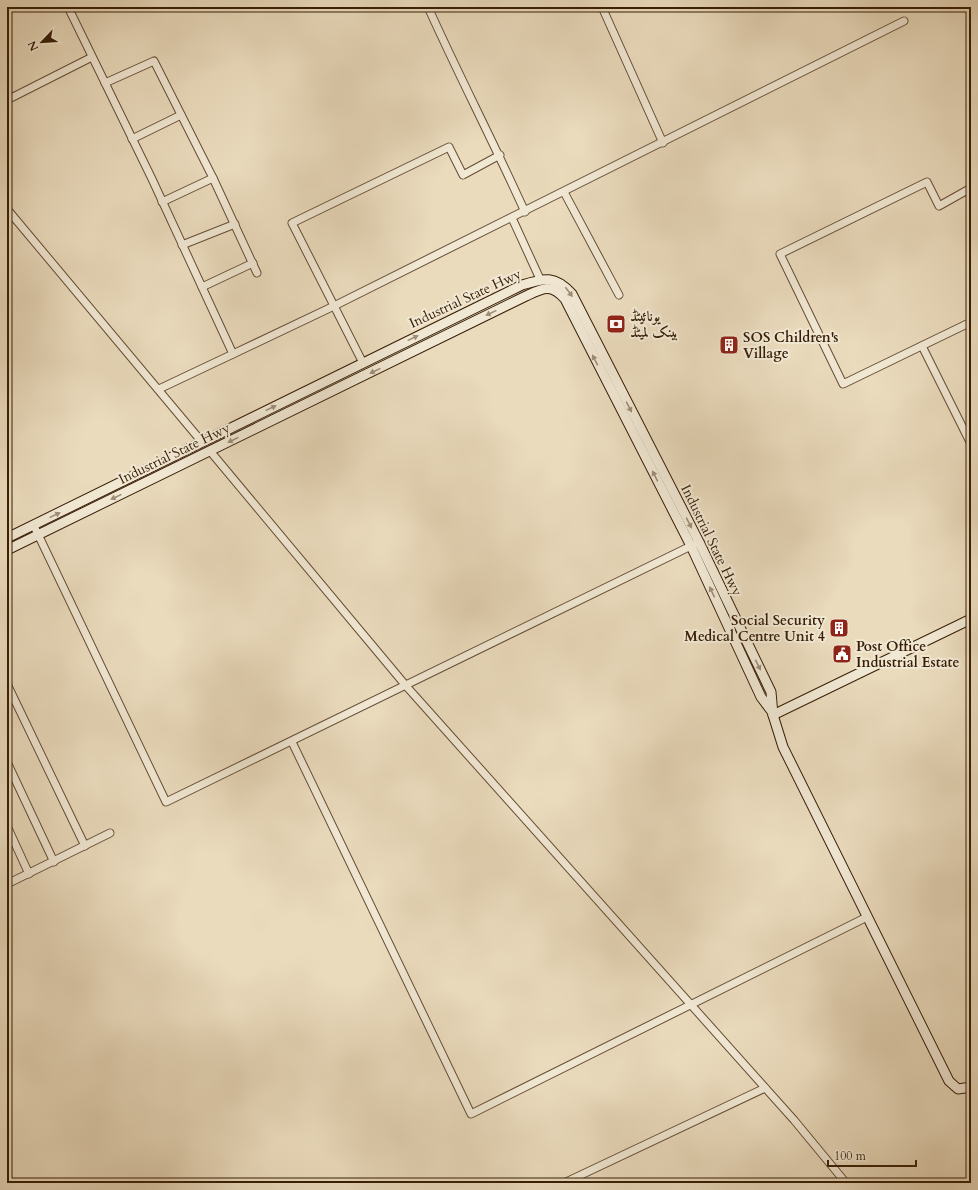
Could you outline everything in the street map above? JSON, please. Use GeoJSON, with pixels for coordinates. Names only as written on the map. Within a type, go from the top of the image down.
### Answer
{"type":"FeatureCollection","features":[{"type":"Feature","properties":{"kind":"main road","name":"Industrial State Hwy"},"geometry":{"type":"LineString","coordinates":[[7,538],[522,285],[540,279],[557,280],[572,294],[695,544],[761,697],[773,715],[783,747],[949,1081],[958,1089],[971,1087]]}},
{"type":"Feature","properties":{"kind":"main road","name":"Industrial State Hwy"},"geometry":{"type":"LineString","coordinates":[[7,550],[542,288],[554,289],[564,298],[695,544]]}},
{"type":"Feature","properties":{"kind":"main road"},"geometry":{"type":"LineString","coordinates":[[251,418],[256,428]]}},
{"type":"Feature","properties":{"kind":"main road"},"geometry":{"type":"LineString","coordinates":[[154,466],[159,476]]}},
{"type":"Feature","properties":{"kind":"main road"},"geometry":{"type":"LineString","coordinates":[[773,715],[971,619]]}},
{"type":"Feature","properties":{"kind":"street"},"geometry":{"type":"LineString","coordinates":[[68,7],[202,286],[233,354]]}},
{"type":"Feature","properties":{"kind":"street"},"geometry":{"type":"LineString","coordinates":[[428,7],[457,70],[500,155],[525,212]]}},
{"type":"Feature","properties":{"kind":"street"},"geometry":{"type":"LineString","coordinates":[[602,7],[663,143]]}},
{"type":"Feature","properties":{"kind":"street"},"geometry":{"type":"LineString","coordinates":[[159,389],[334,306],[525,212],[904,21]]}},
{"type":"Feature","properties":{"kind":"street"},"geometry":{"type":"LineString","coordinates":[[7,100],[92,57]]}},
{"type":"Feature","properties":{"kind":"street"},"geometry":{"type":"LineString","coordinates":[[105,83],[154,61],[213,178],[257,273]]}},
{"type":"Feature","properties":{"kind":"street"},"geometry":{"type":"LineString","coordinates":[[132,139],[181,115]]}},
{"type":"Feature","properties":{"kind":"street"},"geometry":{"type":"LineString","coordinates":[[363,363],[292,224],[449,147],[463,175],[500,155]]}},
{"type":"Feature","properties":{"kind":"street"},"geometry":{"type":"LineString","coordinates":[[162,202],[213,178]]}},
{"type":"Feature","properties":{"kind":"street"},"geometry":{"type":"LineString","coordinates":[[971,188],[939,206],[927,182],[780,254],[843,384],[971,322]]}},
{"type":"Feature","properties":{"kind":"street"},"geometry":{"type":"LineString","coordinates":[[564,192],[619,295]]}},
{"type":"Feature","properties":{"kind":"street"},"geometry":{"type":"LineString","coordinates":[[7,208],[202,442]]}},
{"type":"Feature","properties":{"kind":"street"},"geometry":{"type":"LineString","coordinates":[[512,218],[540,279]]}},
{"type":"Feature","properties":{"kind":"street"},"geometry":{"type":"LineString","coordinates":[[182,245],[235,224]]}},
{"type":"Feature","properties":{"kind":"street"},"geometry":{"type":"LineString","coordinates":[[202,286],[253,263]]}},
{"type":"Feature","properties":{"kind":"street"},"geometry":{"type":"LineString","coordinates":[[922,346],[971,444]]}},
{"type":"Feature","properties":{"kind":"street"},"geometry":{"type":"LineString","coordinates":[[210,451],[406,685],[765,1088],[843,1182]]}},
{"type":"Feature","properties":{"kind":"street"},"geometry":{"type":"LineString","coordinates":[[34,526],[166,802],[292,742],[695,544]]}},
{"type":"Feature","properties":{"kind":"street"},"geometry":{"type":"LineString","coordinates":[[7,684],[86,846]]}},
{"type":"Feature","properties":{"kind":"street"},"geometry":{"type":"LineString","coordinates":[[292,742],[471,1114],[691,1006],[867,917]]}},
{"type":"Feature","properties":{"kind":"street"},"geometry":{"type":"LineString","coordinates":[[7,762],[10,775],[54,862]]}},
{"type":"Feature","properties":{"kind":"street"},"geometry":{"type":"LineString","coordinates":[[7,826],[29,874]]}},
{"type":"Feature","properties":{"kind":"street"},"geometry":{"type":"LineString","coordinates":[[7,884],[110,833]]}},
{"type":"Feature","properties":{"kind":"street"},"geometry":{"type":"LineString","coordinates":[[564,1183],[765,1088]]}},
{"type":"Feature","properties":{"kind":"place","name":"یونائیٹڈ بینک لمیٹڈ"},"geometry":{"type":"Point","coordinates":[616,324]}},
{"type":"Feature","properties":{"kind":"place","name":"SOS Children's Village"},"geometry":{"type":"Point","coordinates":[729,345]}},
{"type":"Feature","properties":{"kind":"place","name":"Social Security Medical Centre Unit 4"},"geometry":{"type":"Point","coordinates":[839,628]}},
{"type":"Feature","properties":{"kind":"place","name":"Post Office Industrial Estate"},"geometry":{"type":"Point","coordinates":[842,654]}}]}
